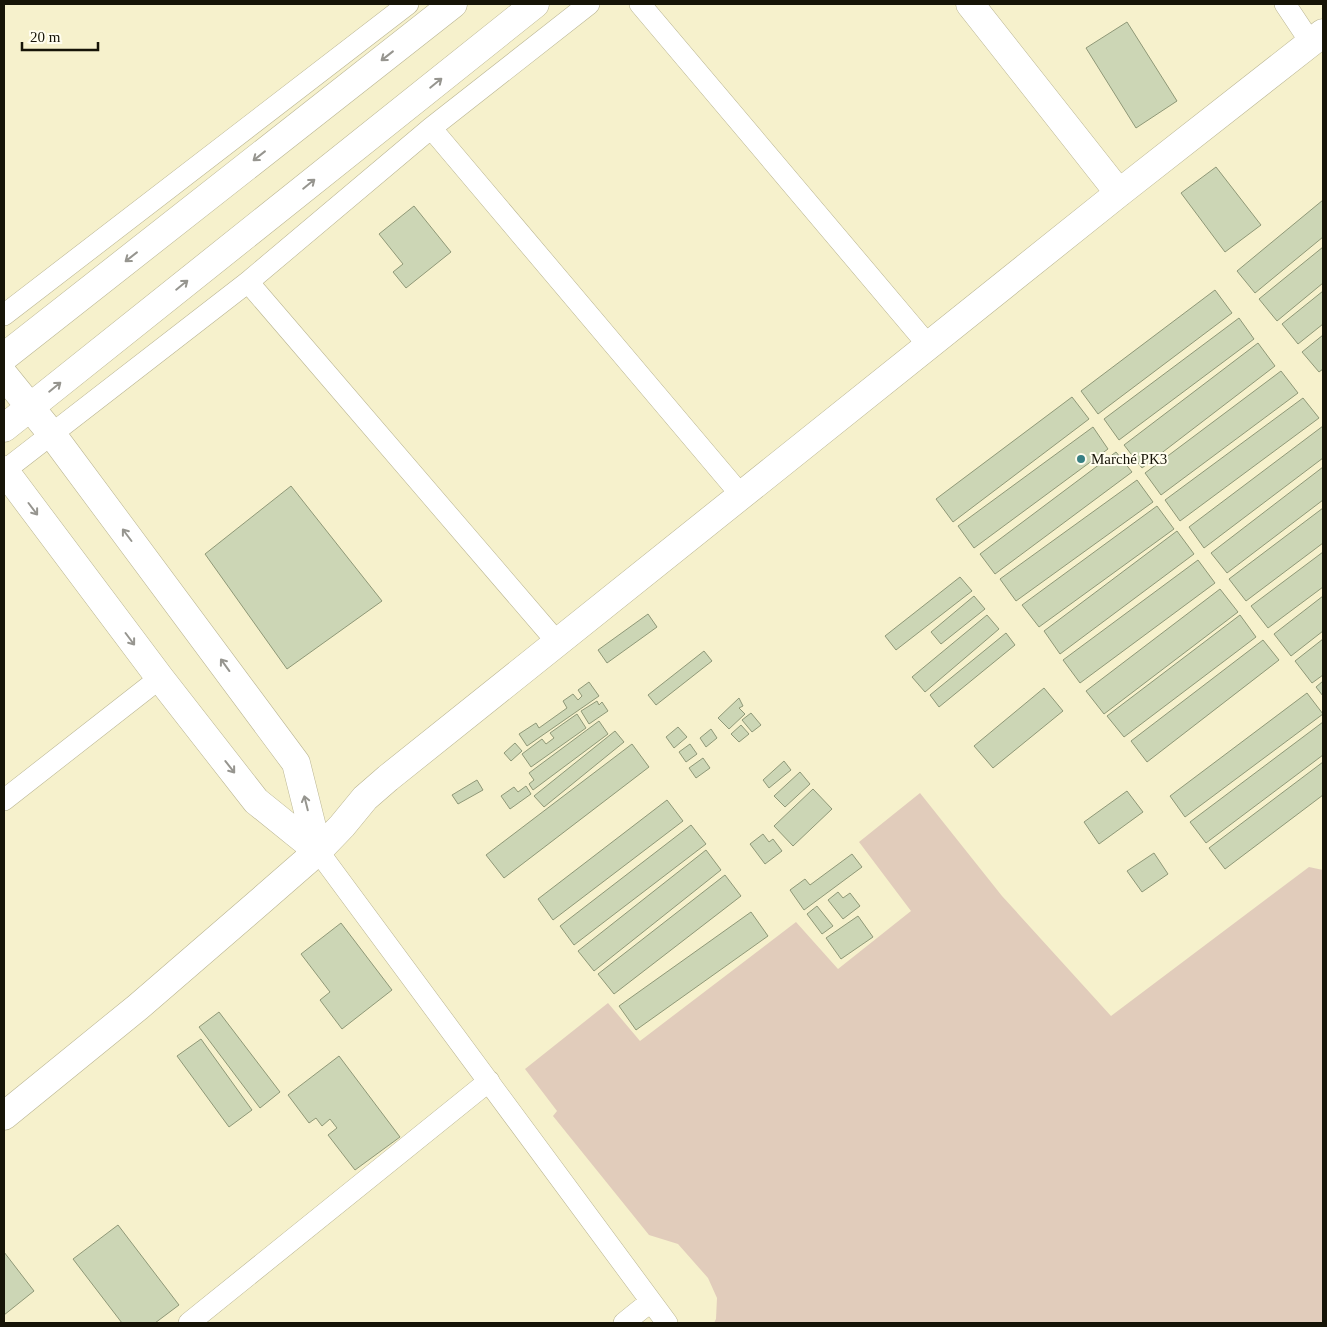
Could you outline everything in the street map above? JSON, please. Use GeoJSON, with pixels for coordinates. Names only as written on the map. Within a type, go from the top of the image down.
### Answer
{"type":"FeatureCollection","features":[{"type":"Feature","properties":{"kind":"street"},"geometry":{"type":"LineString","coordinates":[[4,315],[408,4]]}},
{"type":"Feature","properties":{"kind":"street"},"geometry":{"type":"LineString","coordinates":[[4,357],[452,4]]}},
{"type":"Feature","properties":{"kind":"street"},"geometry":{"type":"LineString","coordinates":[[4,428],[535,4]]}},
{"type":"Feature","properties":{"kind":"street"},"geometry":{"type":"LineString","coordinates":[[589,4],[431,128],[248,282],[4,470],[160,678],[256,801],[318,851],[650,1302],[668,1323]]}},
{"type":"Feature","properties":{"kind":"street"},"geometry":{"type":"LineString","coordinates":[[640,4],[928,346]]}},
{"type":"Feature","properties":{"kind":"street"},"geometry":{"type":"LineString","coordinates":[[970,4],[1118,193]]}},
{"type":"Feature","properties":{"kind":"street"},"geometry":{"type":"LineString","coordinates":[[4,1116],[138,1007],[318,851],[366,798],[388,778],[1118,193],[1317,38],[1285,4]]}},
{"type":"Feature","properties":{"kind":"street"},"geometry":{"type":"LineString","coordinates":[[431,128],[740,495]]}},
{"type":"Feature","properties":{"kind":"street"},"geometry":{"type":"LineString","coordinates":[[248,282],[557,642]]}},
{"type":"Feature","properties":{"kind":"street"},"geometry":{"type":"LineString","coordinates":[[4,374],[296,763],[318,851]]}},
{"type":"Feature","properties":{"kind":"street"},"geometry":{"type":"LineString","coordinates":[[4,800],[160,678]]}},
{"type":"Feature","properties":{"kind":"street"},"geometry":{"type":"LineString","coordinates":[[189,1323],[489,1081]]}},
{"type":"Feature","properties":{"kind":"street"},"geometry":{"type":"LineString","coordinates":[[624,1323],[650,1302]]}},
{"type":"Feature","properties":{"kind":"shaded area"},"geometry":{"type":"Polygon","coordinates":[[[920,793],[1002,896],[1111,1016],[1309,867],[1323,870],[1323,1323],[714,1323],[716,1319],[717,1298],[708,1278],[678,1244],[649,1235],[553,1116],[557,1111],[525,1069],[608,1003],[640,1041],[796,922],[838,969],[911,911],[859,842],[920,793]]]}},
{"type":"Feature","properties":{"kind":"building"},"geometry":{"type":"Polygon","coordinates":[[[1127,22],[1177,101],[1136,128],[1086,48],[1127,22]]]}},
{"type":"Feature","properties":{"kind":"building"},"geometry":{"type":"Polygon","coordinates":[[[1216,167],[1261,225],[1225,252],[1181,193],[1216,167]]]}},
{"type":"Feature","properties":{"kind":"building"},"geometry":{"type":"Polygon","coordinates":[[[1323,200],[1323,237],[1255,293],[1237,271],[1323,200]]]}},
{"type":"Feature","properties":{"kind":"building"},"geometry":{"type":"Polygon","coordinates":[[[414,206],[451,252],[406,288],[393,272],[403,264],[379,234],[414,206]]]}},
{"type":"Feature","properties":{"kind":"building"},"geometry":{"type":"Polygon","coordinates":[[[1323,247],[1323,283],[1277,321],[1259,299],[1323,247]]]}},
{"type":"Feature","properties":{"kind":"building"},"geometry":{"type":"Polygon","coordinates":[[[1215,290],[1232,313],[1098,414],[1081,391],[1215,290]]]}},
{"type":"Feature","properties":{"kind":"building"},"geometry":{"type":"Polygon","coordinates":[[[1323,291],[1323,324],[1298,344],[1282,324],[1323,291]]]}},
{"type":"Feature","properties":{"kind":"building"},"geometry":{"type":"Polygon","coordinates":[[[1239,318],[1254,339],[1119,440],[1104,419],[1239,318]]]}},
{"type":"Feature","properties":{"kind":"building"},"geometry":{"type":"Polygon","coordinates":[[[1323,335],[1323,369],[1319,372],[1302,352],[1323,335]]]}},
{"type":"Feature","properties":{"kind":"building"},"geometry":{"type":"Polygon","coordinates":[[[1258,343],[1275,366],[1142,468],[1124,445],[1258,343]]]}},
{"type":"Feature","properties":{"kind":"building"},"geometry":{"type":"Polygon","coordinates":[[[1281,371],[1298,393],[1161,495],[1145,473],[1281,371]]]}},
{"type":"Feature","properties":{"kind":"building"},"geometry":{"type":"Polygon","coordinates":[[[1072,397],[1089,419],[953,522],[936,499],[1072,397]]]}},
{"type":"Feature","properties":{"kind":"building"},"geometry":{"type":"Polygon","coordinates":[[[1303,398],[1319,418],[1180,521],[1165,500],[1303,398]]]}},
{"type":"Feature","properties":{"kind":"building"},"geometry":{"type":"Polygon","coordinates":[[[1323,426],[1323,458],[1204,548],[1189,527],[1323,426]]]}},
{"type":"Feature","properties":{"kind":"building"},"geometry":{"type":"Polygon","coordinates":[[[1093,427],[1108,449],[974,548],[958,526],[1093,427]]]}},
{"type":"Feature","properties":{"kind":"building"},"geometry":{"type":"Polygon","coordinates":[[[1116,452],[1132,472],[995,574],[980,554],[1116,452]]]}},
{"type":"Feature","properties":{"kind":"building"},"geometry":{"type":"Polygon","coordinates":[[[1323,467],[1323,500],[1227,573],[1211,553],[1323,467]]]}},
{"type":"Feature","properties":{"kind":"building"},"geometry":{"type":"Polygon","coordinates":[[[1137,480],[1153,502],[1016,601],[1000,579],[1137,480]]]}},
{"type":"Feature","properties":{"kind":"building"},"geometry":{"type":"Polygon","coordinates":[[[291,486],[382,601],[287,669],[205,554],[291,486]]]}},
{"type":"Feature","properties":{"kind":"building"},"geometry":{"type":"Polygon","coordinates":[[[1157,506],[1174,529],[1039,627],[1022,605],[1157,506]]]}},
{"type":"Feature","properties":{"kind":"building"},"geometry":{"type":"Polygon","coordinates":[[[1323,508],[1323,543],[1246,601],[1229,579],[1323,508]]]}},
{"type":"Feature","properties":{"kind":"building"},"geometry":{"type":"Polygon","coordinates":[[[1177,531],[1194,554],[1060,654],[1044,631],[1177,531]]]}},
{"type":"Feature","properties":{"kind":"building"},"geometry":{"type":"Polygon","coordinates":[[[1323,552],[1323,587],[1268,628],[1251,606],[1323,552]]]}},
{"type":"Feature","properties":{"kind":"building"},"geometry":{"type":"Polygon","coordinates":[[[1198,560],[1215,583],[1080,683],[1063,660],[1198,560]]]}},
{"type":"Feature","properties":{"kind":"building"},"geometry":{"type":"Polygon","coordinates":[[[960,577],[972,591],[896,650],[885,636],[960,577]]]}},
{"type":"Feature","properties":{"kind":"building"},"geometry":{"type":"Polygon","coordinates":[[[1220,589],[1238,612],[1104,714],[1086,691],[1220,589]]]}},
{"type":"Feature","properties":{"kind":"building"},"geometry":{"type":"Polygon","coordinates":[[[974,596],[985,609],[941,644],[931,632],[974,596]]]}},
{"type":"Feature","properties":{"kind":"building"},"geometry":{"type":"Polygon","coordinates":[[[1323,596],[1323,631],[1291,656],[1274,634],[1323,596]]]}},
{"type":"Feature","properties":{"kind":"building"},"geometry":{"type":"Polygon","coordinates":[[[648,614],[657,627],[607,663],[598,650],[648,614]]]}},
{"type":"Feature","properties":{"kind":"building"},"geometry":{"type":"Polygon","coordinates":[[[987,615],[999,629],[925,692],[912,677],[987,615]]]}},
{"type":"Feature","properties":{"kind":"building"},"geometry":{"type":"Polygon","coordinates":[[[1240,615],[1256,637],[1124,737],[1107,716],[1240,615]]]}},
{"type":"Feature","properties":{"kind":"building"},"geometry":{"type":"Polygon","coordinates":[[[1006,633],[1015,645],[939,707],[930,695],[1006,633]]]}},
{"type":"Feature","properties":{"kind":"building"},"geometry":{"type":"Polygon","coordinates":[[[1323,639],[1323,675],[1312,683],[1295,661],[1323,639]]]}},
{"type":"Feature","properties":{"kind":"building"},"geometry":{"type":"Polygon","coordinates":[[[1263,640],[1279,660],[1147,762],[1131,741],[1263,640]]]}},
{"type":"Feature","properties":{"kind":"building"},"geometry":{"type":"Polygon","coordinates":[[[704,651],[712,661],[656,705],[648,695],[704,651]]]}},
{"type":"Feature","properties":{"kind":"building"},"geometry":{"type":"Polygon","coordinates":[[[1323,681],[1323,696],[1316,687],[1323,681]]]}},
{"type":"Feature","properties":{"kind":"building"},"geometry":{"type":"Polygon","coordinates":[[[589,682],[599,696],[527,746],[519,734],[536,723],[539,728],[567,708],[563,701],[573,694],[578,700],[582,696],[578,690],[589,682]]]}},
{"type":"Feature","properties":{"kind":"building"},"geometry":{"type":"Polygon","coordinates":[[[1044,688],[1063,711],[993,768],[974,746],[1044,688]]]}},
{"type":"Feature","properties":{"kind":"building"},"geometry":{"type":"Polygon","coordinates":[[[1307,693],[1323,714],[1185,817],[1170,796],[1307,693]]]}},
{"type":"Feature","properties":{"kind":"building"},"geometry":{"type":"Polygon","coordinates":[[[739,698],[743,706],[739,708],[745,714],[729,729],[718,718],[739,698]]]}},
{"type":"Feature","properties":{"kind":"building"},"geometry":{"type":"Polygon","coordinates":[[[597,701],[599,705],[602,702],[608,711],[589,724],[581,711],[597,701]]]}},
{"type":"Feature","properties":{"kind":"building"},"geometry":{"type":"Polygon","coordinates":[[[751,713],[761,725],[752,732],[742,720],[751,713]]]}},
{"type":"Feature","properties":{"kind":"building"},"geometry":{"type":"Polygon","coordinates":[[[577,714],[586,728],[531,767],[522,754],[542,739],[546,744],[554,738],[550,733],[577,714]]]}},
{"type":"Feature","properties":{"kind":"building"},"geometry":{"type":"Polygon","coordinates":[[[599,721],[608,734],[533,790],[529,784],[534,780],[529,773],[599,721]]]}},
{"type":"Feature","properties":{"kind":"building"},"geometry":{"type":"Polygon","coordinates":[[[1323,722],[1323,755],[1206,843],[1190,822],[1323,722]]]}},
{"type":"Feature","properties":{"kind":"building"},"geometry":{"type":"Polygon","coordinates":[[[741,725],[749,734],[739,742],[731,734],[741,725]]]}},
{"type":"Feature","properties":{"kind":"building"},"geometry":{"type":"Polygon","coordinates":[[[678,727],[687,737],[674,748],[666,737],[678,727]]]}},
{"type":"Feature","properties":{"kind":"building"},"geometry":{"type":"Polygon","coordinates":[[[711,729],[717,738],[706,747],[700,738],[711,729]]]}},
{"type":"Feature","properties":{"kind":"building"},"geometry":{"type":"Polygon","coordinates":[[[615,731],[624,742],[544,807],[534,796],[615,731]]]}},
{"type":"Feature","properties":{"kind":"building"},"geometry":{"type":"Polygon","coordinates":[[[515,743],[522,751],[511,761],[504,753],[515,743]]]}},
{"type":"Feature","properties":{"kind":"building"},"geometry":{"type":"Polygon","coordinates":[[[632,744],[649,767],[504,878],[486,855],[632,744]]]}},
{"type":"Feature","properties":{"kind":"building"},"geometry":{"type":"Polygon","coordinates":[[[690,744],[697,754],[686,762],[679,752],[690,744]]]}},
{"type":"Feature","properties":{"kind":"building"},"geometry":{"type":"Polygon","coordinates":[[[703,758],[710,768],[696,778],[689,768],[703,758]]]}},
{"type":"Feature","properties":{"kind":"building"},"geometry":{"type":"Polygon","coordinates":[[[784,761],[791,770],[769,788],[763,780],[784,761]]]}},
{"type":"Feature","properties":{"kind":"building"},"geometry":{"type":"Polygon","coordinates":[[[1323,762],[1323,795],[1225,869],[1209,848],[1323,762]]]}},
{"type":"Feature","properties":{"kind":"building"},"geometry":{"type":"Polygon","coordinates":[[[800,772],[810,784],[785,807],[774,796],[800,772]]]}},
{"type":"Feature","properties":{"kind":"building"},"geometry":{"type":"Polygon","coordinates":[[[477,780],[483,790],[458,804],[452,795],[477,780]]]}},
{"type":"Feature","properties":{"kind":"building"},"geometry":{"type":"Polygon","coordinates":[[[526,786],[531,794],[510,809],[501,796],[514,787],[518,792],[526,786]]]}},
{"type":"Feature","properties":{"kind":"building"},"geometry":{"type":"Polygon","coordinates":[[[813,789],[832,809],[793,846],[774,826],[813,789]]]}},
{"type":"Feature","properties":{"kind":"building"},"geometry":{"type":"Polygon","coordinates":[[[1127,791],[1143,812],[1099,844],[1084,822],[1127,791]]]}},
{"type":"Feature","properties":{"kind":"building"},"geometry":{"type":"Polygon","coordinates":[[[667,800],[683,821],[553,920],[538,899],[667,800]]]}},
{"type":"Feature","properties":{"kind":"building"},"geometry":{"type":"Polygon","coordinates":[[[691,825],[706,844],[574,945],[560,926],[691,825]]]}},
{"type":"Feature","properties":{"kind":"building"},"geometry":{"type":"Polygon","coordinates":[[[763,834],[769,842],[773,839],[782,851],[765,864],[750,844],[763,834]]]}},
{"type":"Feature","properties":{"kind":"building"},"geometry":{"type":"Polygon","coordinates":[[[706,850],[721,870],[594,971],[578,951],[706,850]]]}},
{"type":"Feature","properties":{"kind":"building"},"geometry":{"type":"Polygon","coordinates":[[[1154,853],[1168,874],[1142,892],[1127,871],[1154,853]]]}},
{"type":"Feature","properties":{"kind":"building"},"geometry":{"type":"Polygon","coordinates":[[[852,854],[862,867],[804,910],[790,890],[805,879],[810,885],[852,854]]]}},
{"type":"Feature","properties":{"kind":"building"},"geometry":{"type":"Polygon","coordinates":[[[725,875],[741,896],[614,994],[598,974],[725,875]]]}},
{"type":"Feature","properties":{"kind":"building"},"geometry":{"type":"Polygon","coordinates":[[[838,892],[843,898],[850,893],[860,906],[843,919],[828,900],[838,892]]]}},
{"type":"Feature","properties":{"kind":"building"},"geometry":{"type":"Polygon","coordinates":[[[817,906],[833,926],[822,934],[807,914],[817,906]]]}},
{"type":"Feature","properties":{"kind":"building"},"geometry":{"type":"Polygon","coordinates":[[[751,912],[768,936],[636,1030],[619,1006],[751,912]]]}},
{"type":"Feature","properties":{"kind":"building"},"geometry":{"type":"Polygon","coordinates":[[[858,916],[873,937],[841,959],[826,938],[858,916]]]}},
{"type":"Feature","properties":{"kind":"building"},"geometry":{"type":"Polygon","coordinates":[[[341,923],[392,990],[342,1029],[320,1000],[330,992],[301,954],[341,923]]]}},
{"type":"Feature","properties":{"kind":"building"},"geometry":{"type":"Polygon","coordinates":[[[219,1012],[280,1092],[260,1108],[199,1027],[219,1012]]]}},
{"type":"Feature","properties":{"kind":"building"},"geometry":{"type":"Polygon","coordinates":[[[201,1039],[252,1110],[229,1127],[177,1056],[201,1039]]]}},
{"type":"Feature","properties":{"kind":"building"},"geometry":{"type":"Polygon","coordinates":[[[339,1056],[400,1137],[355,1170],[328,1135],[337,1128],[330,1119],[322,1126],[316,1118],[309,1123],[288,1095],[339,1056]]]}},
{"type":"Feature","properties":{"kind":"building"},"geometry":{"type":"Polygon","coordinates":[[[118,1225],[179,1305],[155,1323],[122,1323],[73,1259],[118,1225]]]}},
{"type":"Feature","properties":{"kind":"building"},"geometry":{"type":"Polygon","coordinates":[[[4,1252],[34,1291],[4,1315],[4,1252]]]}},
{"type":"Feature","properties":{"kind":"place","name":"Marché PK3"},"geometry":{"type":"Point","coordinates":[1081,459]}}]}
